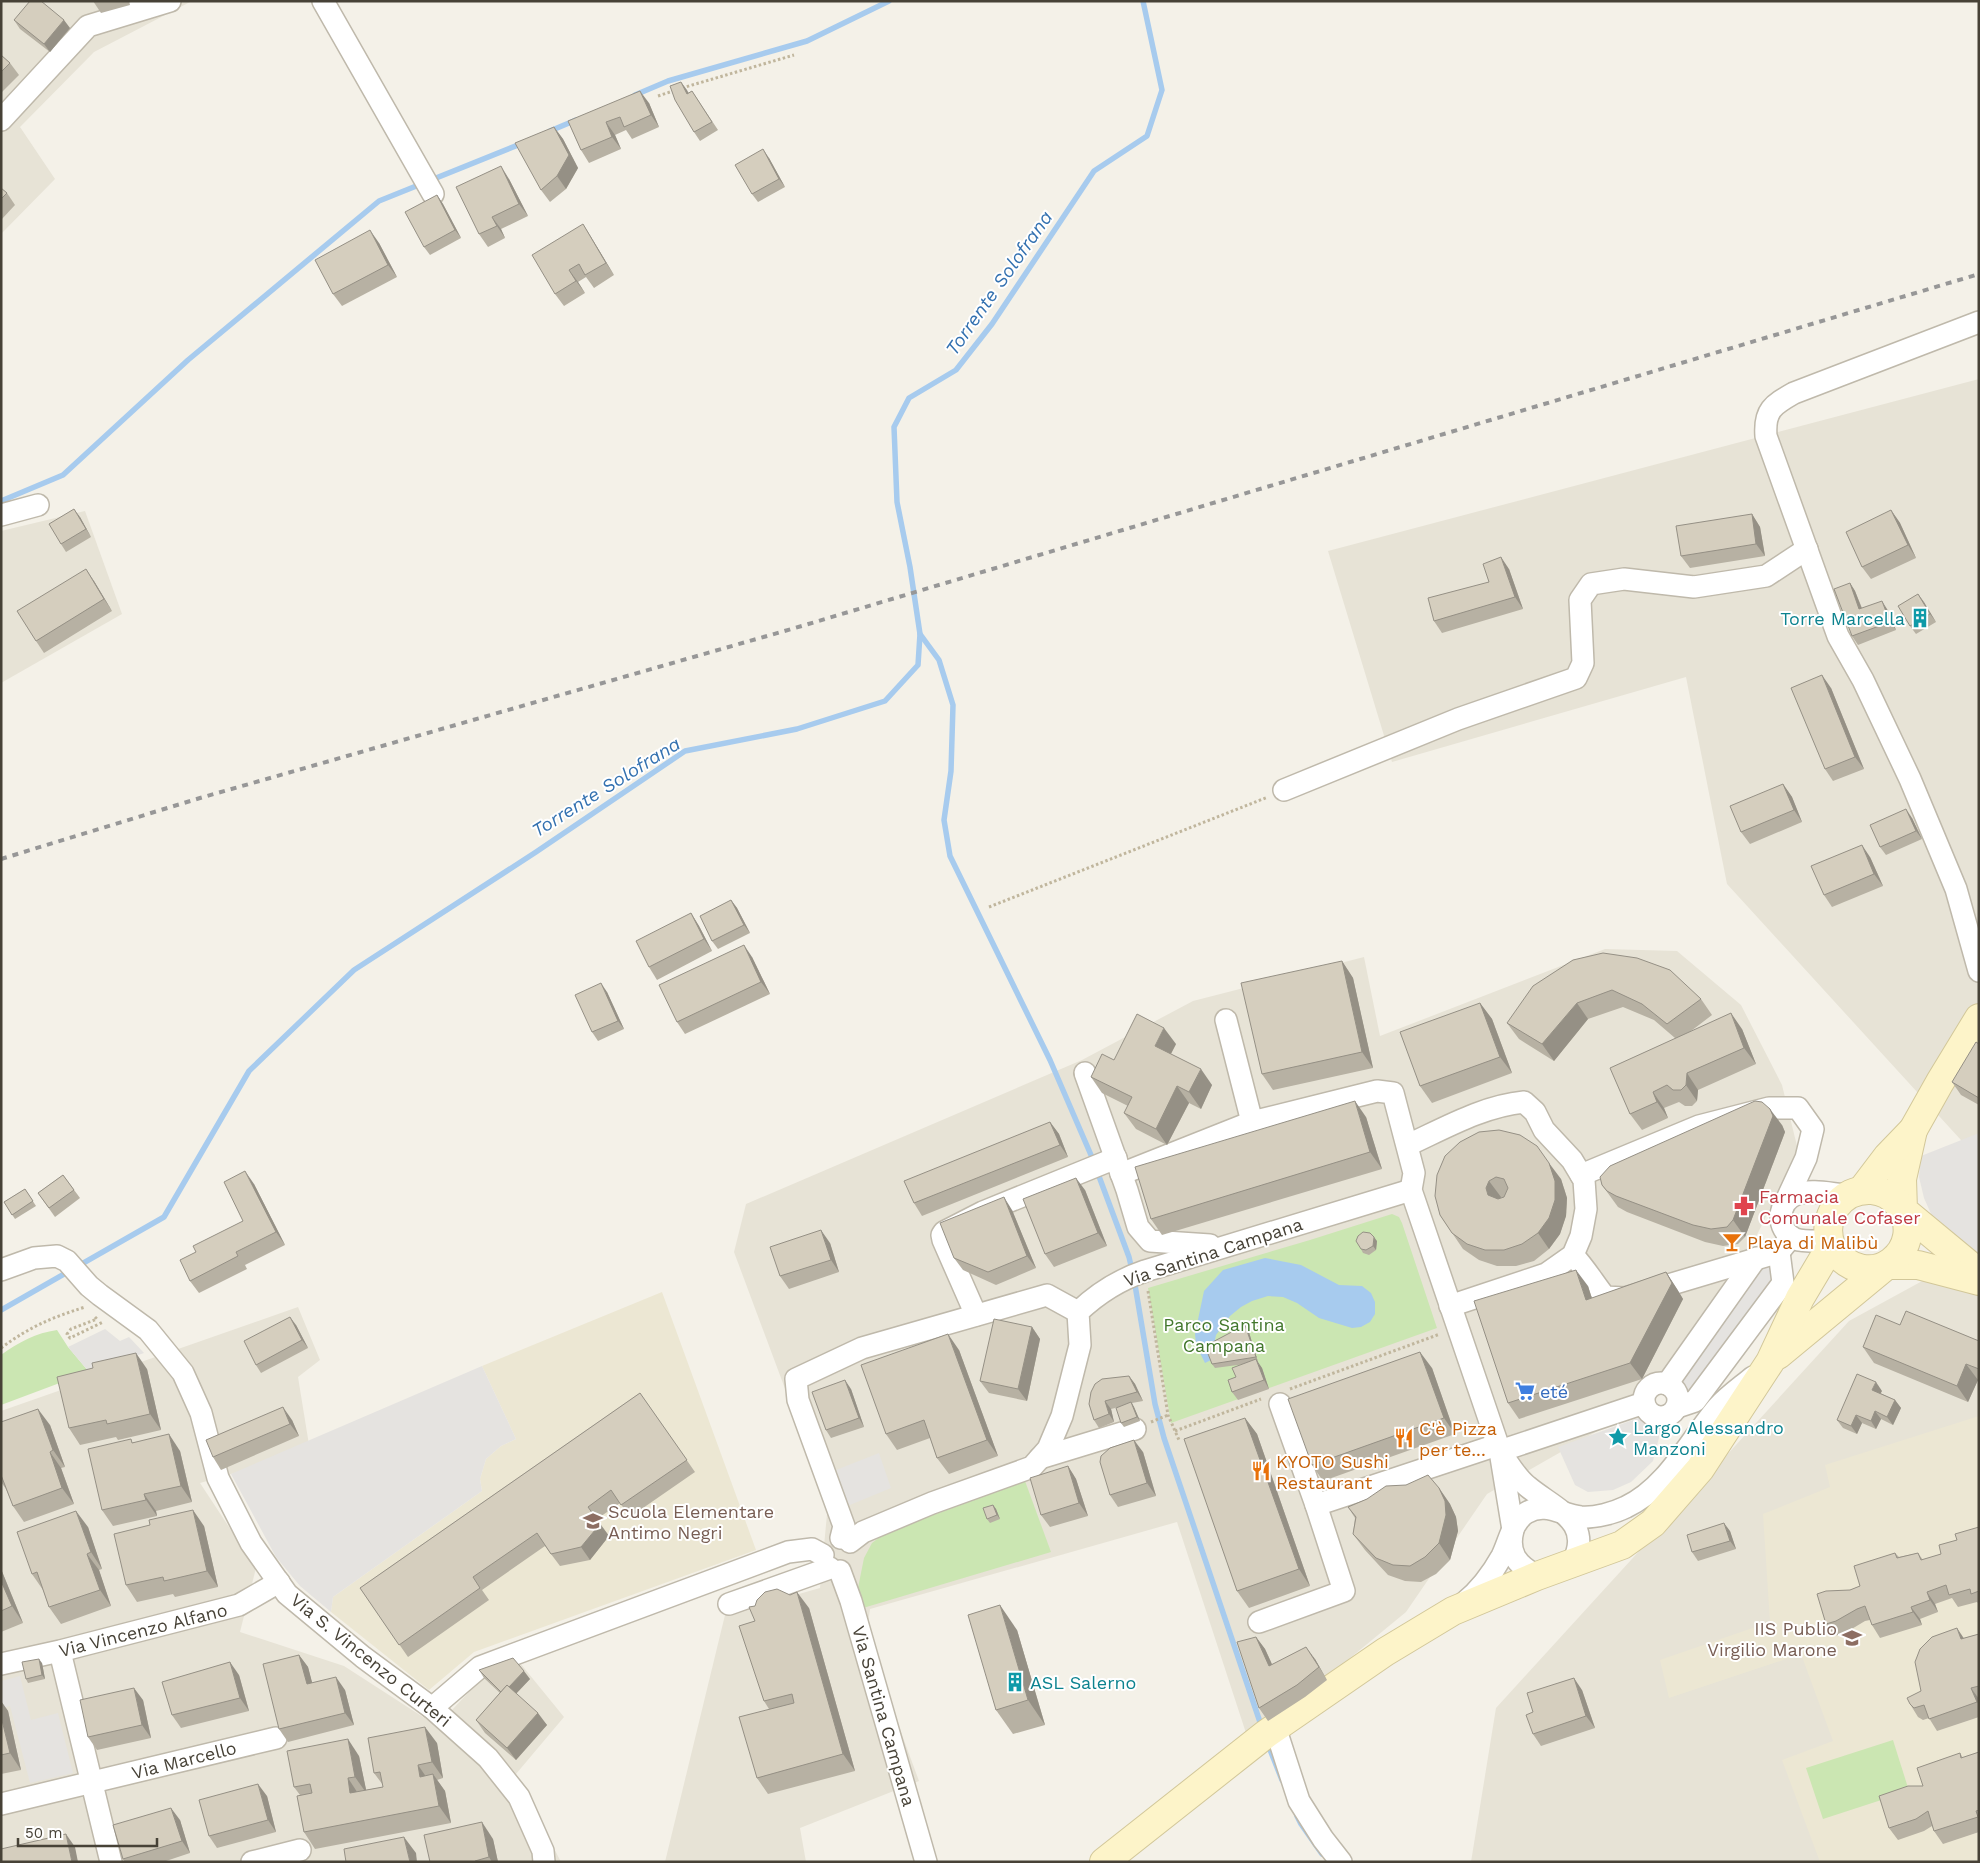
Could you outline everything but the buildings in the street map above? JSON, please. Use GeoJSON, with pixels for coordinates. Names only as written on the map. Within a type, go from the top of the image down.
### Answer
{"type":"FeatureCollection","features":[{"type":"Feature","properties":{"kind":"main road"},"geometry":{"type":"LineString","coordinates":[[1979,1018],[1913,1130],[1854,1193],[1837,1204],[1830,1215],[1827,1228],[1830,1244],[1838,1257],[1849,1265],[1862,1269],[1875,1269],[1887,1265],[1918,1265],[1979,1281]]}},
{"type":"Feature","properties":{"kind":"main road"},"geometry":{"type":"LineString","coordinates":[[1770,1362],[1897,1257],[1904,1246],[1908,1234],[1907,1221],[1903,1210],[1902,1180],[1913,1130]]}},
{"type":"Feature","properties":{"kind":"main road"},"geometry":{"type":"LineString","coordinates":[[1854,1193],[1874,1190],[1885,1193],[1979,1273]]}},
{"type":"Feature","properties":{"kind":"main road"},"geometry":{"type":"LineString","coordinates":[[1104,1862],[1265,1735],[1386,1652],[1453,1611],[1537,1576],[1622,1545],[1653,1523],[1700,1469],[1770,1362],[1800,1298],[1830,1244]]}},
{"type":"Feature","properties":{"kind":"street"},"geometry":{"type":"LineString","coordinates":[[1,120],[88,26],[170,1]]}},
{"type":"Feature","properties":{"kind":"street"},"geometry":{"type":"LineString","coordinates":[[323,1],[432,194]]}},
{"type":"Feature","properties":{"kind":"street"},"geometry":{"type":"LineString","coordinates":[[1979,322],[1794,392],[1774,405],[1765,422],[1766,436],[1838,636],[1863,680],[1910,779],[1956,888],[1979,971]]}},
{"type":"Feature","properties":{"kind":"street"},"geometry":{"type":"LineString","coordinates":[[1,515],[38,505]]}},
{"type":"Feature","properties":{"kind":"street"},"geometry":{"type":"LineString","coordinates":[[1284,790],[1458,719],[1576,678],[1583,662],[1580,600],[1591,584],[1624,579],[1694,587],[1766,576],[1807,549]]}},
{"type":"Feature","properties":{"kind":"street"},"geometry":{"type":"LineString","coordinates":[[1956,888],[1979,923]]}},
{"type":"Feature","properties":{"kind":"street"},"geometry":{"type":"LineString","coordinates":[[1226,1020],[1252,1122]]}},
{"type":"Feature","properties":{"kind":"street"},"geometry":{"type":"LineString","coordinates":[[1085,1073],[1115,1165],[1138,1227],[1150,1241],[1225,1246]]}},
{"type":"Feature","properties":{"kind":"street"},"geometry":{"type":"LineString","coordinates":[[976,1315],[942,1235],[944,1232],[982,1212],[1086,1171],[1115,1165],[1252,1122],[1377,1091],[1393,1093],[1414,1173],[1411,1190],[1499,1448],[1513,1530],[1511,1538],[1513,1555],[1523,1568],[1537,1576]]}},
{"type":"Feature","properties":{"kind":"street"},"geometry":{"type":"LineString","coordinates":[[1408,1145],[1481,1112],[1507,1104],[1524,1102],[1535,1112],[1544,1130],[1572,1160],[1584,1180],[1586,1209],[1581,1236],[1573,1255],[1546,1274],[1450,1306]]}},
{"type":"Feature","properties":{"kind":"street"},"geometry":{"type":"LineString","coordinates":[[1581,1175],[1698,1126],[1769,1108],[1798,1108],[1813,1129],[1806,1158],[1782,1208],[1781,1223],[1785,1231],[1783,1283],[1695,1401],[1677,1407]]}},
{"type":"Feature","properties":{"kind":"street","name":"Via Santina Campana"},"geometry":{"type":"LineString","coordinates":[[1078,1312],[1097,1294],[1136,1274],[1411,1190]]}},
{"type":"Feature","properties":{"kind":"street"},"geometry":{"type":"LineString","coordinates":[[1786,1201],[1799,1193],[1854,1193]]}},
{"type":"Feature","properties":{"kind":"street"},"geometry":{"type":"LineString","coordinates":[[1573,1255],[1605,1297],[1624,1298],[1756,1258],[1797,1240],[1830,1244]]}},
{"type":"Feature","properties":{"kind":"street","name":"Via S. Vincenzo Curteri"},"geometry":{"type":"LineString","coordinates":[[1,1270],[34,1258],[57,1256],[67,1261],[89,1286],[148,1330],[183,1373],[202,1413],[218,1478],[251,1543],[287,1594],[432,1708],[488,1758],[519,1797],[542,1851],[544,1862]]}},
{"type":"Feature","properties":{"kind":"street"},"geometry":{"type":"LineString","coordinates":[[1667,1384],[1756,1258]]}},
{"type":"Feature","properties":{"kind":"street"},"geometry":{"type":"LineString","coordinates":[[729,1604],[831,1565],[850,1567],[854,1563],[856,1552],[846,1540],[844,1526],[798,1400],[796,1379],[862,1348],[1047,1295],[1078,1312],[1080,1345],[1062,1416],[1048,1449],[1032,1467],[932,1503],[846,1540],[835,1538],[826,1544],[831,1565]]}},
{"type":"Feature","properties":{"kind":"street"},"geometry":{"type":"LineString","coordinates":[[1453,1611],[1475,1594],[1492,1572],[1513,1530],[1525,1514],[1536,1509],[1547,1508],[1581,1517],[1603,1514],[1626,1507],[1654,1487],[1688,1449],[1719,1407],[1770,1362]]}},
{"type":"Feature","properties":{"kind":"street"},"geometry":{"type":"LineString","coordinates":[[1661,1383],[1667,1384],[1676,1391],[1679,1402],[1677,1407],[1670,1415],[1659,1417],[1649,1412],[1644,1403],[1646,1391],[1650,1387],[1661,1383]]}},
{"type":"Feature","properties":{"kind":"street"},"geometry":{"type":"LineString","coordinates":[[1259,1622],[1344,1591],[1316,1505],[1277,1398]]}},
{"type":"Feature","properties":{"kind":"street"},"geometry":{"type":"LineString","coordinates":[[1316,1505],[1644,1403]]}},
{"type":"Feature","properties":{"kind":"street"},"geometry":{"type":"LineString","coordinates":[[1040,1458],[1143,1426]]}},
{"type":"Feature","properties":{"kind":"street"},"geometry":{"type":"LineString","coordinates":[[1499,1448],[1513,1471],[1525,1485],[1568,1516],[1576,1526],[1580,1542],[1578,1553],[1572,1564]]}},
{"type":"Feature","properties":{"kind":"street"},"geometry":{"type":"LineString","coordinates":[[432,1708],[480,1666],[788,1552],[812,1549],[831,1565]]}},
{"type":"Feature","properties":{"kind":"street","name":"Via Santina Campana"},"geometry":{"type":"LineString","coordinates":[[831,1565],[851,1601],[926,1862]]}},
{"type":"Feature","properties":{"kind":"street","name":"Via Vincenzo Alfano"},"geometry":{"type":"LineString","coordinates":[[1,1664],[60,1651],[239,1605],[279,1582]]}},
{"type":"Feature","properties":{"kind":"street"},"geometry":{"type":"LineString","coordinates":[[62,1660],[111,1862]]}},
{"type":"Feature","properties":{"kind":"street"},"geometry":{"type":"LineString","coordinates":[[1265,1735],[1299,1801],[1323,1839],[1341,1862]]}},
{"type":"Feature","properties":{"kind":"street","name":"Via Marcello"},"geometry":{"type":"LineString","coordinates":[[1,1804],[276,1738]]}},
{"type":"Feature","properties":{"kind":"street"},"geometry":{"type":"LineString","coordinates":[[252,1862],[300,1850]]}},
{"type":"Feature","properties":{"kind":"path"},"geometry":{"type":"LineString","coordinates":[[658,96],[794,55]]}},
{"type":"Feature","properties":{"kind":"path"},"geometry":{"type":"LineString","coordinates":[[989,907],[1284,790]]}},
{"type":"Feature","properties":{"kind":"path"},"geometry":{"type":"LineString","coordinates":[[1136,1274],[1168,1415],[1179,1440]]}},
{"type":"Feature","properties":{"kind":"path"},"geometry":{"type":"LineString","coordinates":[[1,1348],[23,1332],[45,1321],[86,1307],[97,1319],[71,1329],[67,1334],[70,1338],[105,1321]]}},
{"type":"Feature","properties":{"kind":"path"},"geometry":{"type":"LineString","coordinates":[[1175,1431],[1277,1398],[1458,1328]]}},
{"type":"Feature","properties":{"kind":"path"},"geometry":{"type":"LineString","coordinates":[[1143,1426],[1168,1415]]}},
{"type":"Feature","properties":{"kind":"shaded area"},"geometry":{"type":"Polygon","coordinates":[[[1,1],[192,1],[94,52],[20,127],[55,179],[1,234],[1,1]]]}},
{"type":"Feature","properties":{"kind":"shaded area"},"geometry":{"type":"Polygon","coordinates":[[[1979,379],[1979,1170],[1971,1151],[1727,884],[1686,677],[1392,762],[1328,551],[1979,379]]]}},
{"type":"Feature","properties":{"kind":"shaded area"},"geometry":{"type":"Polygon","coordinates":[[[85,511],[122,614],[1,683],[1,531],[85,511]]]}},
{"type":"Feature","properties":{"kind":"shaded area"},"geometry":{"type":"Polygon","coordinates":[[[1605,949],[1677,951],[1741,1005],[1782,1085],[1798,1150],[1687,1380],[1487,1494],[1406,1612],[1327,1677],[1246,1733],[1177,1522],[870,1609],[866,1637],[919,1781],[800,1828],[806,1862],[665,1862],[725,1615],[820,1588],[828,1504],[734,1252],[746,1204],[1082,1060],[1193,1001],[1364,957],[1380,1036],[1605,949]]]}},
{"type":"Feature","properties":{"kind":"shaded area"},"geometry":{"type":"Polygon","coordinates":[[[1979,1133],[1979,1263],[1932,1216],[1924,1198],[1919,1177],[1921,1156],[1979,1133]]]}},
{"type":"Feature","properties":{"kind":"shaded area"},"geometry":{"type":"Polygon","coordinates":[[[1979,1250],[1979,1862],[1471,1862],[1496,1708],[1849,1321],[1979,1250]]]}},
{"type":"Feature","properties":{"kind":"shaded area"},"geometry":{"type":"Polygon","coordinates":[[[1773,1259],[1778,1282],[1687,1397],[1679,1377],[1760,1262],[1773,1259]]]}},
{"type":"Feature","properties":{"kind":"shaded area","name":"Scuola Elementare Antimo Negri"},"geometry":{"type":"Polygon","coordinates":[[[662,1292],[756,1550],[474,1652],[429,1690],[331,1612],[333,1597],[482,1491],[480,1479],[486,1459],[501,1446],[516,1439],[482,1366],[662,1292]]]}},
{"type":"Feature","properties":{"kind":"shaded area"},"geometry":{"type":"Polygon","coordinates":[[[298,1307],[320,1360],[298,1377],[310,1451],[200,1483],[256,1568],[240,1632],[344,1666],[437,1726],[483,1677],[520,1663],[564,1717],[516,1774],[561,1862],[1,1862],[1,1411],[298,1307]]]}},
{"type":"Feature","properties":{"kind":"shaded area"},"geometry":{"type":"Polygon","coordinates":[[[105,1329],[120,1341],[129,1337],[144,1353],[89,1372],[68,1347],[105,1329]]]}},
{"type":"Feature","properties":{"kind":"shaded area"},"geometry":{"type":"Polygon","coordinates":[[[482,1366],[516,1439],[501,1446],[486,1459],[480,1479],[482,1491],[333,1597],[331,1612],[300,1586],[276,1557],[231,1474],[482,1366]]]}},
{"type":"Feature","properties":{"kind":"shaded area"},"geometry":{"type":"Polygon","coordinates":[[[1644,1416],[1662,1426],[1653,1461],[1631,1482],[1613,1490],[1588,1492],[1575,1485],[1558,1447],[1644,1416]]]}},
{"type":"Feature","properties":{"kind":"shaded area","name":"IIS Publio Virgilio Marone"},"geometry":{"type":"Polygon","coordinates":[[[1979,1416],[1979,1862],[1820,1862],[1782,1760],[1833,1741],[1801,1654],[1669,1698],[1660,1660],[1770,1622],[1763,1514],[1830,1487],[1825,1465],[1979,1416]]]}},
{"type":"Feature","properties":{"kind":"shaded area"},"geometry":{"type":"Polygon","coordinates":[[[879,1453],[891,1488],[845,1507],[831,1472],[879,1453]]]}},
{"type":"Feature","properties":{"kind":"shaded area"},"geometry":{"type":"Polygon","coordinates":[[[20,1676],[31,1720],[58,1713],[73,1773],[30,1783],[10,1706],[1,1708],[1,1681],[20,1676]]]}},
{"type":"Feature","properties":{"kind":"green space","name":"Parco Santina Campana"},"geometry":{"type":"Polygon","coordinates":[[[1392,1214],[1399,1217],[1402,1223],[1437,1328],[1171,1423],[1148,1288],[1392,1214]]]}},
{"type":"Feature","properties":{"kind":"green space"},"geometry":{"type":"Polygon","coordinates":[[[57,1330],[68,1347],[89,1372],[1,1405],[1,1355],[28,1339],[42,1333],[57,1330]]]}},
{"type":"Feature","properties":{"kind":"green space"},"geometry":{"type":"Polygon","coordinates":[[[1025,1481],[1051,1552],[863,1608],[858,1588],[864,1558],[872,1543],[885,1533],[1025,1481]]]}},
{"type":"Feature","properties":{"kind":"green space"},"geometry":{"type":"Polygon","coordinates":[[[1893,1740],[1909,1791],[1823,1819],[1806,1768],[1893,1740]]]}},
{"type":"Feature","properties":{"kind":"water"},"geometry":{"type":"Polygon","coordinates":[[[1265,1258],[1301,1265],[1339,1285],[1362,1286],[1371,1293],[1375,1302],[1375,1314],[1370,1322],[1361,1327],[1352,1328],[1319,1318],[1297,1303],[1283,1297],[1268,1296],[1252,1301],[1230,1316],[1216,1335],[1211,1360],[1205,1363],[1196,1345],[1195,1334],[1204,1291],[1223,1270],[1265,1258]]]}},
{"type":"Feature","properties":{"kind":"waterway"},"geometry":{"type":"LineString","coordinates":[[635,95],[668,81],[807,41],[889,1]]}},
{"type":"Feature","properties":{"kind":"waterway","name":"Torrente Solofrana"},"geometry":{"type":"LineString","coordinates":[[1,1310],[164,1217],[249,1071],[354,970],[536,852],[685,751],[797,729],[885,701],[918,665],[920,634],[910,567],[897,502],[894,427],[909,398],[956,370],[992,324],[1094,171],[1147,136],[1162,90],[1143,1]]}},
{"type":"Feature","properties":{"kind":"waterway"},"geometry":{"type":"LineString","coordinates":[[550,131],[576,120]]}},
{"type":"Feature","properties":{"kind":"waterway"},"geometry":{"type":"LineString","coordinates":[[1,501],[63,475],[188,360],[379,201],[523,143]]}},
{"type":"Feature","properties":{"kind":"waterway"},"geometry":{"type":"LineString","coordinates":[[920,634],[939,660],[953,705],[951,771],[944,820],[950,856],[1050,1060],[1094,1162]]}},
{"type":"Feature","properties":{"kind":"waterway"},"geometry":{"type":"LineString","coordinates":[[1097,1171],[1129,1257],[1132,1270]]}},
{"type":"Feature","properties":{"kind":"waterway"},"geometry":{"type":"LineString","coordinates":[[1134,1279],[1155,1404],[1164,1438],[1262,1728]]}},
{"type":"Feature","properties":{"kind":"waterway"},"geometry":{"type":"LineString","coordinates":[[1267,1742],[1282,1780]]}},
{"type":"Feature","properties":{"kind":"waterway"},"geometry":{"type":"LineString","coordinates":[[1297,1816],[1322,1854]]}},
{"type":"Feature","properties":{"kind":"railway"},"geometry":{"type":"LineString","coordinates":[[1,859],[200,798],[795,628],[1979,274]]}},
{"type":"Feature","properties":{"kind":"place","name":"Torre Marcella"},"geometry":{"type":"Point","coordinates":[1920,618]}},
{"type":"Feature","properties":{"kind":"place","name":"Farmacia Comunale Cofaser"},"geometry":{"type":"Point","coordinates":[1744,1206]}},
{"type":"Feature","properties":{"kind":"place","name":"Playa di Malibù"},"geometry":{"type":"Point","coordinates":[1732,1242]}},
{"type":"Feature","properties":{"kind":"place","name":"eté"},"geometry":{"type":"Point","coordinates":[1525,1391]}},
{"type":"Feature","properties":{"kind":"place","name":"Largo Alessandro Manzoni"},"geometry":{"type":"Point","coordinates":[1618,1437]}},
{"type":"Feature","properties":{"kind":"place","name":"C'è Pizza per te..."},"geometry":{"type":"Point","coordinates":[1404,1438]}},
{"type":"Feature","properties":{"kind":"place","name":"KYOTO Sushi Restaurant"},"geometry":{"type":"Point","coordinates":[1261,1471]}},
{"type":"Feature","properties":{"kind":"place","name":"Scuola Elementare Antimo Negri"},"geometry":{"type":"Point","coordinates":[593,1521]}},
{"type":"Feature","properties":{"kind":"place","name":"IIS Publio Virgilio Marone"},"geometry":{"type":"Point","coordinates":[1852,1638]}},
{"type":"Feature","properties":{"kind":"place","name":"ASL Salerno"},"geometry":{"type":"Point","coordinates":[1015,1682]}}]}
